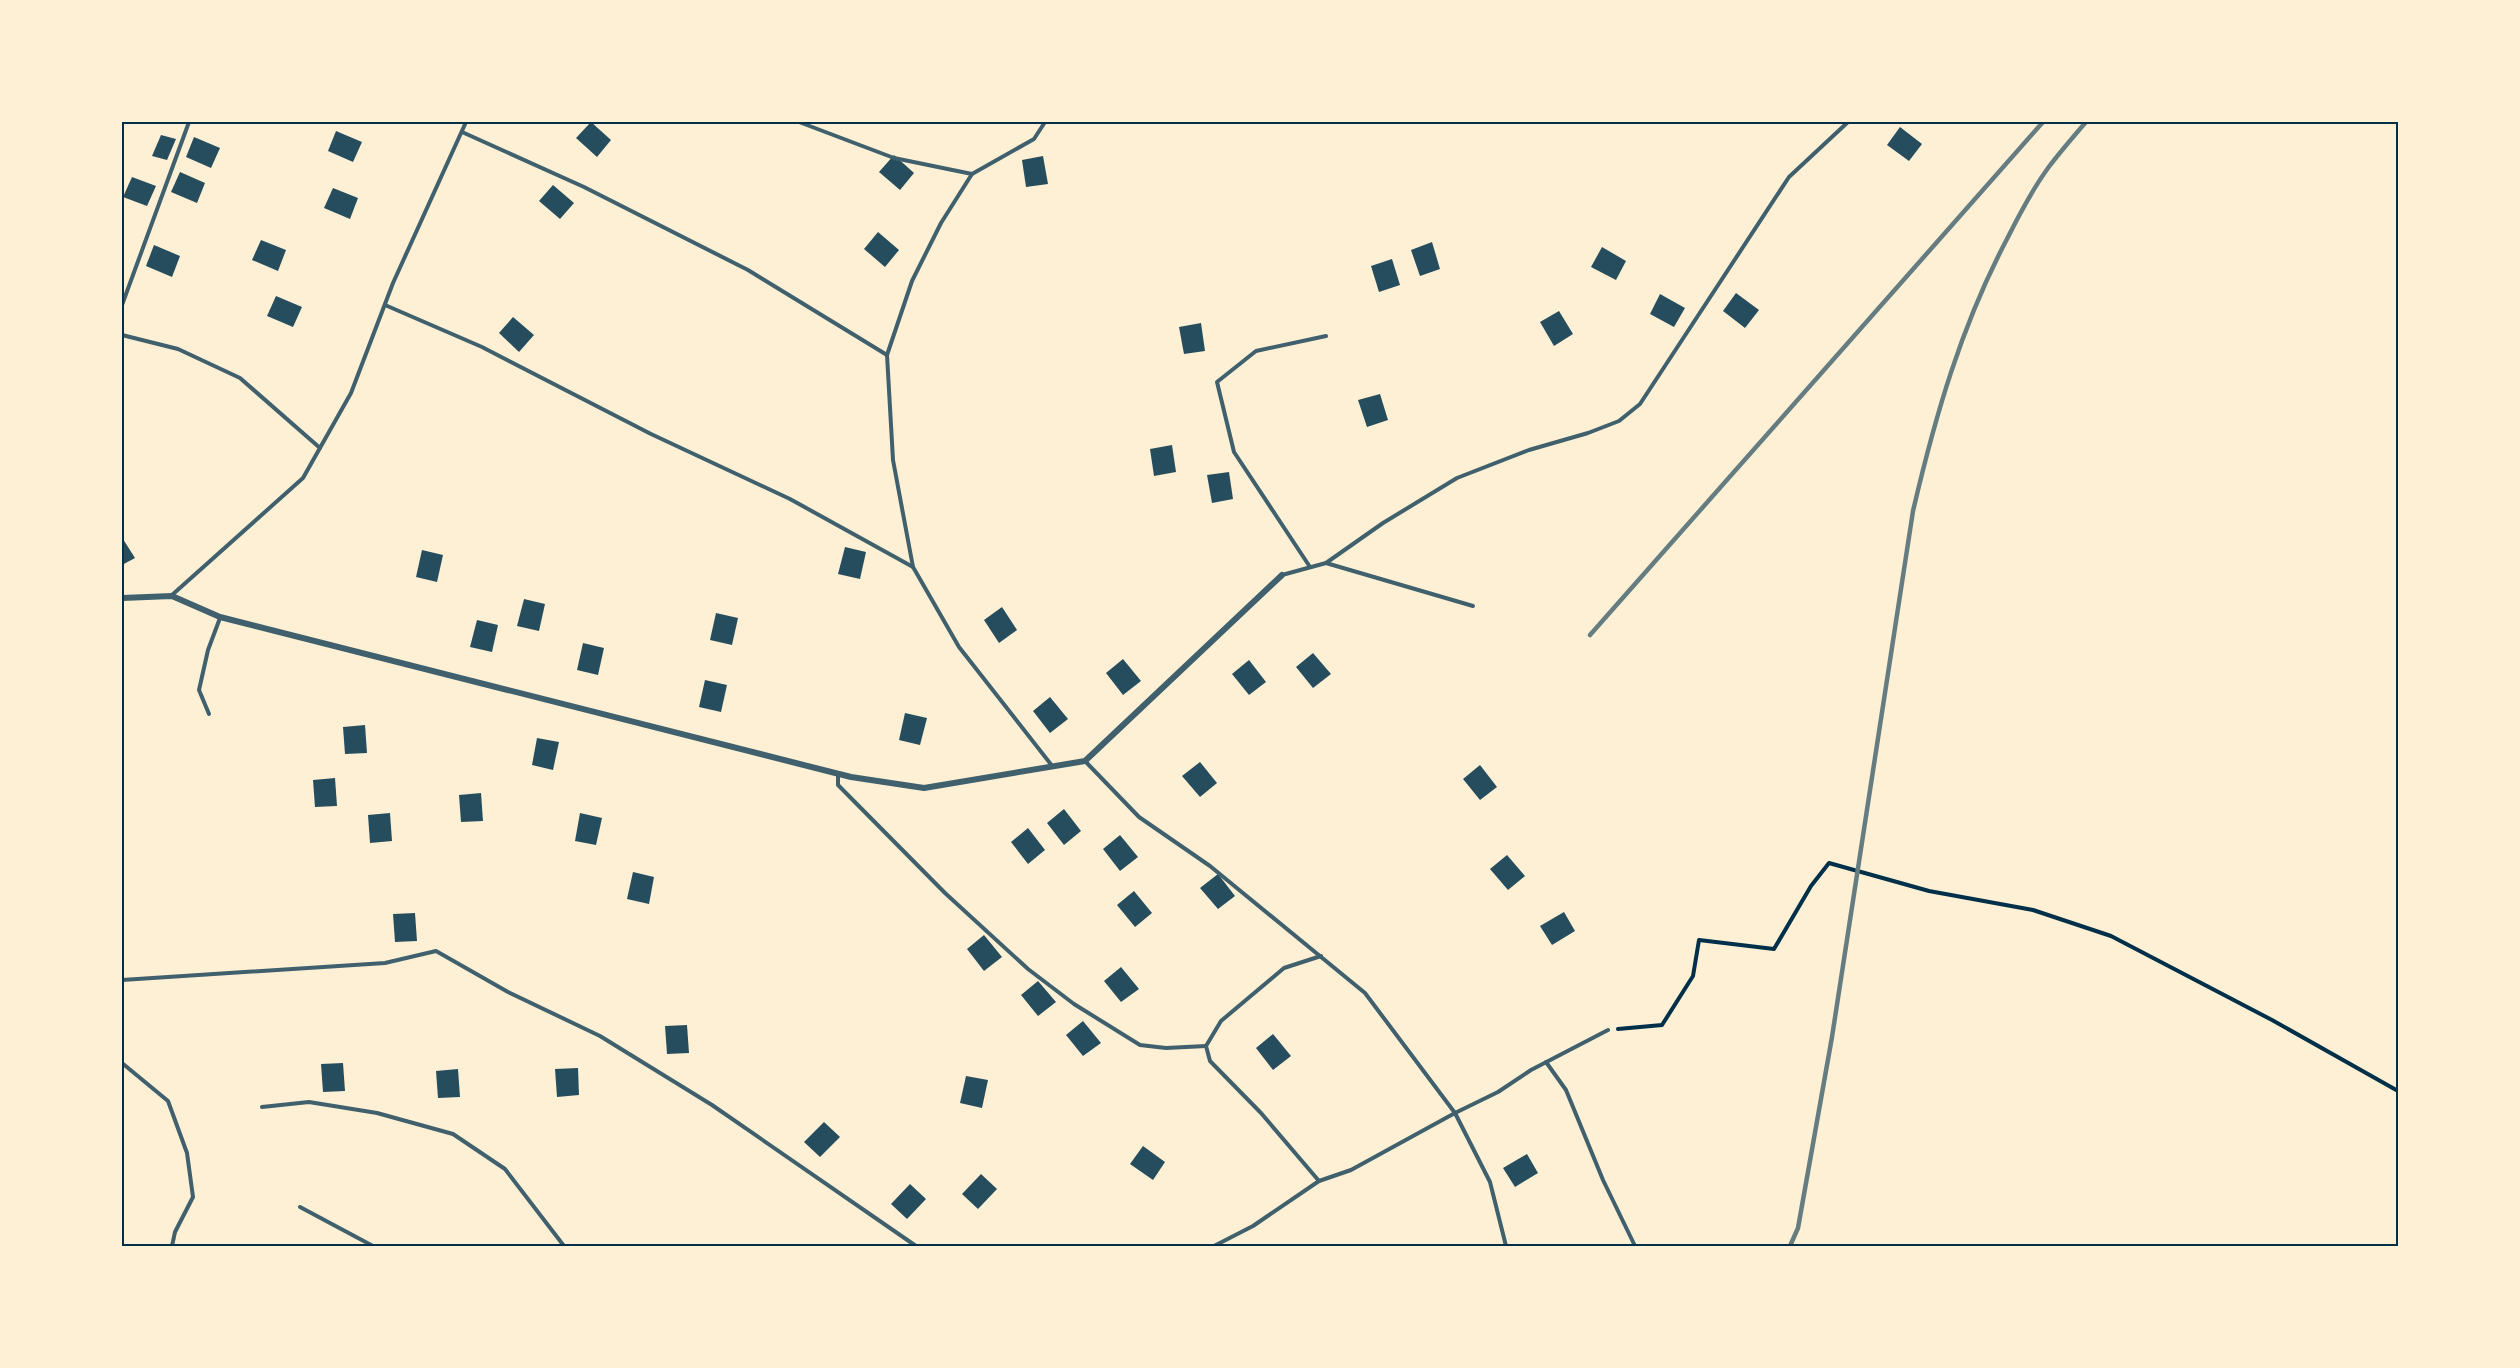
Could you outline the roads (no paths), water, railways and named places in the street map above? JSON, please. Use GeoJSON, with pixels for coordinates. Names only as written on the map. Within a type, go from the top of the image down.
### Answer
{"type":"FeatureCollection","features":[{"type":"Feature","properties":{"kind":"street"},"geometry":{"type":"LineString","coordinates":[[122,598],[172,596],[220,617],[838,774],[924,788],[1085,761],[1282,575]]}},
{"type":"Feature","properties":{"kind":"lane"},"geometry":{"type":"LineString","coordinates":[[122,305],[189,122]]}},
{"type":"Feature","properties":{"kind":"lane"},"geometry":{"type":"LineString","coordinates":[[172,596],[303,478],[351,393],[385,305],[466,122]]}},
{"type":"Feature","properties":{"kind":"lane"},"geometry":{"type":"LineString","coordinates":[[799,122],[894,158],[972,174]]}},
{"type":"Feature","properties":{"kind":"lane"},"geometry":{"type":"LineString","coordinates":[[1045,122],[1034,139],[972,174],[941,223],[912,282],[887,355],[893,460],[913,567],[959,647],[1053,767]]}},
{"type":"Feature","properties":{"kind":"lane"},"geometry":{"type":"LineString","coordinates":[[1282,575],[1326,563],[1383,523],[1457,478],[1529,450],[1620,421],[1640,404],[1789,177],[1848,122]]}},
{"type":"Feature","properties":{"kind":"lane"},"geometry":{"type":"LineString","coordinates":[[462,132],[584,187],[748,270],[887,355]]}},
{"type":"Feature","properties":{"kind":"lane"},"geometry":{"type":"LineString","coordinates":[[385,305],[482,347],[651,434],[790,499],[913,567]]}},
{"type":"Feature","properties":{"kind":"lane"},"geometry":{"type":"LineString","coordinates":[[122,335],[178,349],[240,378],[320,448]]}},
{"type":"Feature","properties":{"kind":"lane"},"geometry":{"type":"LineString","coordinates":[[1310,567],[1234,452],[1217,382],[1256,351],[1326,336]]}},
{"type":"Feature","properties":{"kind":"lane"},"geometry":{"type":"LineString","coordinates":[[1326,563],[1473,606]]}},
{"type":"Feature","properties":{"kind":"lane"},"geometry":{"type":"LineString","coordinates":[[208,714],[199,690],[208,650],[220,617]]}},
{"type":"Feature","properties":{"kind":"lane"},"geometry":{"type":"LineString","coordinates":[[1085,761],[1139,817],[1210,866],[1365,993],[1455,1113],[1490,1182],[1506,1246]]}},
{"type":"Feature","properties":{"kind":"lane"},"geometry":{"type":"LineString","coordinates":[[838,774],[838,784],[929,878],[1028,969],[1074,1004],[1140,1044],[1166,1048],[1206,1046]]}},
{"type":"Feature","properties":{"kind":"lane"},"geometry":{"type":"LineString","coordinates":[[122,980],[385,963],[436,951],[508,992],[620,1048],[712,1105],[916,1246]]}},
{"type":"Feature","properties":{"kind":"lane"},"geometry":{"type":"LineString","coordinates":[[1319,1181],[1261,1113],[1210,1061],[1206,1046],[1221,1021],[1284,968],[1321,956]]}},
{"type":"Feature","properties":{"kind":"lane"},"geometry":{"type":"LineString","coordinates":[[1214,1246],[1253,1226],[1319,1181],[1351,1170],[1498,1092],[1546,1062],[1608,1030]]}},
{"type":"Feature","properties":{"kind":"lane"},"geometry":{"type":"LineString","coordinates":[[1546,1062],[1566,1090],[1635,1246]]}},
{"type":"Feature","properties":{"kind":"lane"},"geometry":{"type":"LineString","coordinates":[[122,1063],[168,1101],[187,1153],[193,1197],[175,1232],[172,1246]]}},
{"type":"Feature","properties":{"kind":"lane"},"geometry":{"type":"LineString","coordinates":[[262,1107],[309,1102],[377,1113],[453,1134],[506,1169],[564,1246]]}},
{"type":"Feature","properties":{"kind":"lane"},"geometry":{"type":"LineString","coordinates":[[300,1207],[373,1246]]}},
{"type":"Feature","properties":{"kind":"railway"},"geometry":{"type":"LineString","coordinates":[[1590,635],[2043,122]]}},
{"type":"Feature","properties":{"kind":"railway"},"geometry":{"type":"LineString","coordinates":[[1790,1246],[1798,1228],[1832,1037],[1913,511],[1930,441],[1951,372],[1991,272],[2037,185],[2086,122]]}}]}
